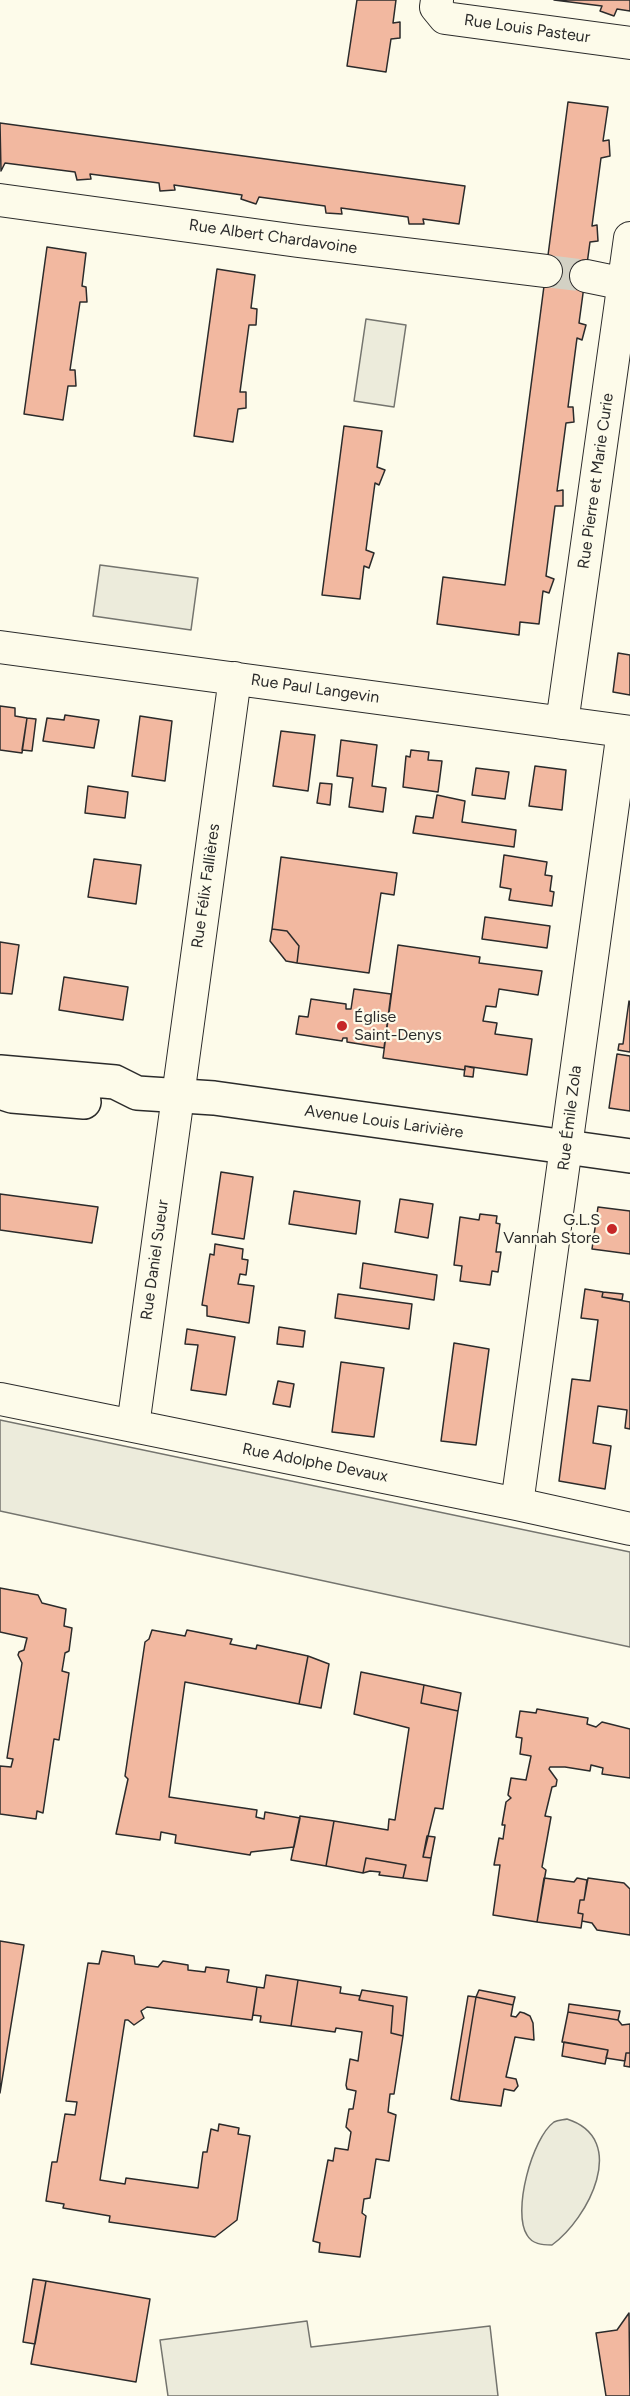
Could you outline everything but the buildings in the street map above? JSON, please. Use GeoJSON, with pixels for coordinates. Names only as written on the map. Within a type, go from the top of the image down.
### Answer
{"type":"FeatureCollection","features":[{"type":"Feature","properties":{"kind":"main road","name":"Avenue Louis Larivière"},"geometry":{"type":"LineString","coordinates":[[0,1072],[115,1082],[137,1092],[177,1094],[630,1156]]}},
{"type":"Feature","properties":{"kind":"main road","name":"Avenue Louis Larivière"},"geometry":{"type":"LineString","coordinates":[[0,1092],[12,1096],[111,1104],[137,1092]]}},
{"type":"Feature","properties":{"kind":"street","name":"Rue Louis Pasteur"},"geometry":{"type":"LineString","coordinates":[[437,0],[436,7],[445,18],[630,43]]}},
{"type":"Feature","properties":{"kind":"street","name":"Rue Albert Chardavoine"},"geometry":{"type":"LineString","coordinates":[[0,200],[298,241],[546,271]]}},
{"type":"Feature","properties":{"kind":"street","name":"Rue Pierre et Marie Curie"},"geometry":{"type":"LineString","coordinates":[[562,723],[627,285],[630,238]]}},
{"type":"Feature","properties":{"kind":"street"},"geometry":{"type":"LineString","coordinates":[[586,276],[627,285]]}},
{"type":"Feature","properties":{"kind":"street","name":"Rue Paul Langevin"},"geometry":{"type":"LineString","coordinates":[[0,646],[627,732]]}},
{"type":"Feature","properties":{"kind":"street","name":"Rue Félix Fallières"},"geometry":{"type":"LineString","coordinates":[[177,1094],[236,678]]}},
{"type":"Feature","properties":{"kind":"street","name":"Rue Émile Zola"},"geometry":{"type":"LineString","coordinates":[[516,1504],[562,1188],[565,1147],[627,732]]}},
{"type":"Feature","properties":{"kind":"street","name":"Rue Daniel Sueur"},"geometry":{"type":"LineString","coordinates":[[133,1426],[177,1094]]}},
{"type":"Feature","properties":{"kind":"street","name":"Rue Adolphe Devaux"},"geometry":{"type":"LineString","coordinates":[[0,1399],[630,1529]]}},
{"type":"Feature","properties":{"kind":"shaded area"},"geometry":{"type":"Polygon","coordinates":[[[366,319],[406,325],[394,407],[354,401],[366,319]]]}},
{"type":"Feature","properties":{"kind":"shaded area"},"geometry":{"type":"Polygon","coordinates":[[[100,565],[198,578],[191,630],[93,616],[100,565]]]}},
{"type":"Feature","properties":{"kind":"shaded area"},"geometry":{"type":"Polygon","coordinates":[[[0,1420],[630,1552],[630,1647],[0,1511],[0,1420]]]}},
{"type":"Feature","properties":{"kind":"shaded area"},"geometry":{"type":"Polygon","coordinates":[[[567,2119],[586,2129],[596,2143],[599,2161],[597,2180],[589,2199],[566,2233],[552,2245],[541,2244],[529,2238],[523,2224],[523,2193],[538,2143],[554,2122],[567,2119]]]}},
{"type":"Feature","properties":{"kind":"shaded area"},"geometry":{"type":"Polygon","coordinates":[[[307,2321],[311,2347],[490,2326],[498,2396],[168,2396],[160,2340],[307,2321]]]}},
{"type":"Feature","properties":{"kind":"tunnel"},"geometry":{"type":"LineString","coordinates":[[546,271],[586,276]]}},
{"type":"Feature","properties":{"kind":"place","name":"Église Saint-Denys"},"geometry":{"type":"Point","coordinates":[342,1026]}},
{"type":"Feature","properties":{"kind":"place","name":"G.L.S Vannah Store"},"geometry":{"type":"Point","coordinates":[612,1229]}}]}
